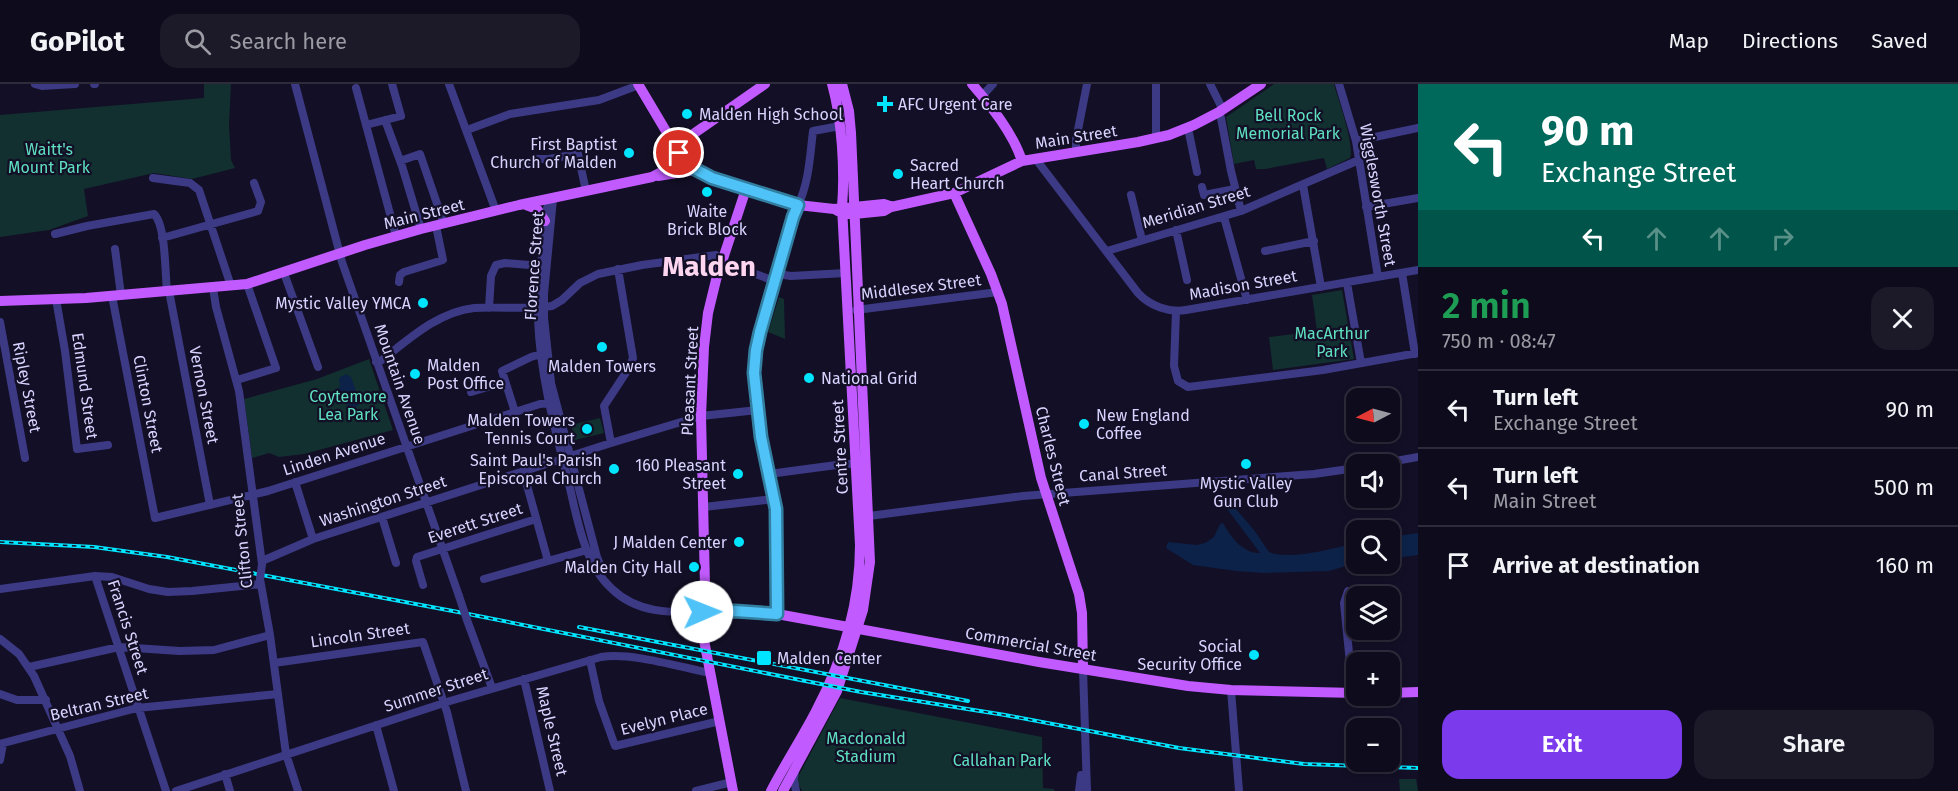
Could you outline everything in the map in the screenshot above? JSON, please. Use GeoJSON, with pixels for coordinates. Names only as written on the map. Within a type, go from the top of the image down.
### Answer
{"type":"FeatureCollection","features":[{"type":"Feature","properties":{"kind":"main road"},"geometry":{"type":"LineString","coordinates":[[679,153],[686,139],[765,84]]}},
{"type":"Feature","properties":{"kind":"main road","name":"Centre Street"},"geometry":{"type":"LineString","coordinates":[[783,791],[833,700],[853,628],[864,514],[840,126],[832,84]]}},
{"type":"Feature","properties":{"kind":"main road","name":"Centre Street"},"geometry":{"type":"LineString","coordinates":[[842,84],[850,122],[845,210],[846,273],[853,311]]}},
{"type":"Feature","properties":{"kind":"main road"},"geometry":{"type":"LineString","coordinates":[[972,84],[1012,141],[1022,160]]}},
{"type":"Feature","properties":{"kind":"main road","name":"Main Street"},"geometry":{"type":"LineString","coordinates":[[0,301],[116,295],[247,284],[422,229],[519,205],[652,177],[670,167],[679,153],[695,170],[798,205],[845,210],[884,204],[891,207],[954,193],[1022,160],[1156,138],[1188,128],[1221,111],[1261,84]]}},
{"type":"Feature","properties":{"kind":"main road"},"geometry":{"type":"LineString","coordinates":[[638,85],[679,153]]}},
{"type":"Feature","properties":{"kind":"main road"},"geometry":{"type":"LineString","coordinates":[[652,177],[695,170]]}},
{"type":"Feature","properties":{"kind":"main road","name":"Pleasant Street"},"geometry":{"type":"LineString","coordinates":[[733,787],[703,635],[704,507],[701,416],[705,334],[710,304],[746,189]]}},
{"type":"Feature","properties":{"kind":"main road","name":"Charles Street"},"geometry":{"type":"LineString","coordinates":[[954,193],[998,292],[1008,328],[1045,494],[1079,594],[1082,613],[1083,669]]}},
{"type":"Feature","properties":{"kind":"main road"},"geometry":{"type":"LineString","coordinates":[[519,205],[533,207],[545,221]]}},
{"type":"Feature","properties":{"kind":"main road"},"geometry":{"type":"LineString","coordinates":[[777,614],[776,518],[762,445],[754,373],[756,350],[798,205]]}},
{"type":"Feature","properties":{"kind":"main road","name":"Commercial Street"},"geometry":{"type":"LineString","coordinates":[[702,612],[735,611],[777,614],[1188,686],[1231,690],[1346,693]]}},
{"type":"Feature","properties":{"kind":"main road","name":"Centre Street"},"geometry":{"type":"LineString","coordinates":[[771,791],[825,692],[853,628]]}},
{"type":"Feature","properties":{"kind":"main road"},"geometry":{"type":"LineString","coordinates":[[1400,693],[1418,692]]}},
{"type":"Feature","properties":{"kind":"street"},"geometry":{"type":"LineString","coordinates":[[35,84],[42,86],[75,84]]}},
{"type":"Feature","properties":{"kind":"street","name":"Mountain Avenue"},"geometry":{"type":"LineString","coordinates":[[295,84],[339,254],[492,688]]}},
{"type":"Feature","properties":{"kind":"street"},"geometry":{"type":"LineString","coordinates":[[366,125],[401,116],[392,84]]}},
{"type":"Feature","properties":{"kind":"street"},"geometry":{"type":"LineString","coordinates":[[449,84],[496,211]]}},
{"type":"Feature","properties":{"kind":"street"},"geometry":{"type":"LineString","coordinates":[[982,96],[993,84]]}},
{"type":"Feature","properties":{"kind":"street"},"geometry":{"type":"LineString","coordinates":[[1076,151],[1087,84]]}},
{"type":"Feature","properties":{"kind":"street"},"geometry":{"type":"LineString","coordinates":[[1156,84],[1156,138]]}},
{"type":"Feature","properties":{"kind":"street"},"geometry":{"type":"LineString","coordinates":[[1210,84],[1221,111],[1235,189],[1242,212]]}},
{"type":"Feature","properties":{"kind":"street","name":"Wigglesworth Street"},"geometry":{"type":"LineString","coordinates":[[1339,84],[1356,141],[1378,277]]}},
{"type":"Feature","properties":{"kind":"street"},"geometry":{"type":"LineString","coordinates":[[467,130],[510,114],[599,100],[638,85]]}},
{"type":"Feature","properties":{"kind":"street"},"geometry":{"type":"LineString","coordinates":[[356,88],[396,236]]}},
{"type":"Feature","properties":{"kind":"street"},"geometry":{"type":"LineString","coordinates":[[385,120],[422,229]]}},
{"type":"Feature","properties":{"kind":"street"},"geometry":{"type":"LineString","coordinates":[[798,205],[805,186],[813,131],[840,126]]}},
{"type":"Feature","properties":{"kind":"street"},"geometry":{"type":"LineString","coordinates":[[1188,128],[1197,172]]}},
{"type":"Feature","properties":{"kind":"street"},"geometry":{"type":"LineString","coordinates":[[1356,141],[1418,128]]}},
{"type":"Feature","properties":{"kind":"street"},"geometry":{"type":"LineString","coordinates":[[399,282],[400,275],[404,272],[443,260],[440,225],[420,154],[400,161]]}},
{"type":"Feature","properties":{"kind":"street"},"geometry":{"type":"LineString","coordinates":[[523,165],[536,159],[578,154],[586,191]]}},
{"type":"Feature","properties":{"kind":"street","name":"Madison Street"},"geometry":{"type":"LineString","coordinates":[[1035,158],[1144,299],[1176,311],[1418,270]]}},
{"type":"Feature","properties":{"kind":"street","name":"Meridian Street"},"geometry":{"type":"LineString","coordinates":[[1107,251],[1242,212],[1359,160]]}},
{"type":"Feature","properties":{"kind":"street"},"geometry":{"type":"LineString","coordinates":[[153,178],[188,183],[196,187],[202,196],[231,286]]}},
{"type":"Feature","properties":{"kind":"street"},"geometry":{"type":"LineString","coordinates":[[55,234],[152,214],[159,220],[162,238],[258,211],[261,202],[254,183]]}},
{"type":"Feature","properties":{"kind":"street"},"geometry":{"type":"LineString","coordinates":[[1303,185],[1321,287]]}},
{"type":"Feature","properties":{"kind":"street"},"geometry":{"type":"LineString","coordinates":[[1202,187],[1204,195],[1235,189]]}},
{"type":"Feature","properties":{"kind":"street"},"geometry":{"type":"LineString","coordinates":[[1131,195],[1142,240]]}},
{"type":"Feature","properties":{"kind":"street","name":"Florence Street"},"geometry":{"type":"LineString","coordinates":[[552,198],[547,208],[545,221],[541,294],[541,354],[586,530],[601,568],[609,581],[624,597]]}},
{"type":"Feature","properties":{"kind":"street","name":"Florence Street"},"geometry":{"type":"LineString","coordinates":[[543,266],[553,207],[552,198]]}},
{"type":"Feature","properties":{"kind":"street"},"geometry":{"type":"LineString","coordinates":[[1366,207],[1418,198]]}},
{"type":"Feature","properties":{"kind":"street"},"geometry":{"type":"LineString","coordinates":[[1224,217],[1247,300]]}},
{"type":"Feature","properties":{"kind":"street"},"geometry":{"type":"LineString","coordinates":[[1176,230],[1187,280]]}},
{"type":"Feature","properties":{"kind":"street","name":"Vernon Street"},"geometry":{"type":"LineString","coordinates":[[162,238],[168,291],[210,505]]}},
{"type":"Feature","properties":{"kind":"street"},"geometry":{"type":"LineString","coordinates":[[1265,251],[1314,241]]}},
{"type":"Feature","properties":{"kind":"street","name":"Clinton Street"},"geometry":{"type":"LineString","coordinates":[[115,249],[116,295],[154,518]]}},
{"type":"Feature","properties":{"kind":"street","name":"Middlesex Street"},"geometry":{"type":"LineString","coordinates":[[376,362],[436,321],[463,310],[554,305],[587,279],[618,269],[712,255],[777,278],[846,273]]}},
{"type":"Feature","properties":{"kind":"street"},"geometry":{"type":"LineString","coordinates":[[489,308],[491,276],[496,265],[505,263],[543,266]]}},
{"type":"Feature","properties":{"kind":"street"},"geometry":{"type":"LineString","coordinates":[[611,442],[604,408],[632,364],[634,357],[618,269]]}},
{"type":"Feature","properties":{"kind":"street"},"geometry":{"type":"LineString","coordinates":[[284,273],[318,367]]}},
{"type":"Feature","properties":{"kind":"street"},"geometry":{"type":"LineString","coordinates":[[1176,311],[1174,360],[1177,378],[1185,387],[1323,370],[1417,354],[1402,273]]}},
{"type":"Feature","properties":{"kind":"street"},"geometry":{"type":"LineString","coordinates":[[1347,283],[1360,363]]}},
{"type":"Feature","properties":{"kind":"street"},"geometry":{"type":"LineString","coordinates":[[237,380],[276,368],[247,284]]}},
{"type":"Feature","properties":{"kind":"street","name":"Clifton Street"},"geometry":{"type":"LineString","coordinates":[[213,288],[216,307],[237,380],[262,562],[260,581],[270,635],[286,754],[298,791]]}},
{"type":"Feature","properties":{"kind":"street","name":"Middlesex Street"},"geometry":{"type":"LineString","coordinates":[[853,311],[998,292]]}},
{"type":"Feature","properties":{"kind":"street","name":"Edmund Street"},"geometry":{"type":"LineString","coordinates":[[56,299],[77,449],[108,445]]}},
{"type":"Feature","properties":{"kind":"street","name":"Florence Street"},"geometry":{"type":"LineString","coordinates":[[541,318],[552,402]]}},
{"type":"Feature","properties":{"kind":"street","name":"Ripley Street"},"geometry":{"type":"LineString","coordinates":[[0,322],[3,355],[25,458]]}},
{"type":"Feature","properties":{"kind":"street"},"geometry":{"type":"LineString","coordinates":[[515,412],[502,371],[541,354]]}},
{"type":"Feature","properties":{"kind":"street"},"geometry":{"type":"LineString","coordinates":[[471,392],[505,382]]}},
{"type":"Feature","properties":{"kind":"street","name":"Linden Avenue"},"geometry":{"type":"LineString","coordinates":[[154,518],[252,496],[552,402]]}},
{"type":"Feature","properties":{"kind":"street","name":"Washington Street"},"geometry":{"type":"LineString","coordinates":[[262,562],[313,539],[611,442],[701,416],[758,410]]}},
{"type":"Feature","properties":{"kind":"street"},"geometry":{"type":"LineString","coordinates":[[1400,460],[1418,457]]}},
{"type":"Feature","properties":{"kind":"street"},"geometry":{"type":"LineString","coordinates":[[769,474],[860,464]]}},
{"type":"Feature","properties":{"kind":"street","name":"Canal Street"},"geometry":{"type":"LineString","coordinates":[[864,514],[1045,494],[1314,474],[1346,469]]}},
{"type":"Feature","properties":{"kind":"street"},"geometry":{"type":"LineString","coordinates":[[523,471],[548,561]]}},
{"type":"Feature","properties":{"kind":"street"},"geometry":{"type":"LineString","coordinates":[[295,482],[313,539]]}},
{"type":"Feature","properties":{"kind":"street"},"geometry":{"type":"LineString","coordinates":[[704,507],[774,499]]}},
{"type":"Feature","properties":{"kind":"street"},"geometry":{"type":"LineString","coordinates":[[382,517],[396,563]]}},
{"type":"Feature","properties":{"kind":"street","name":"Everett Street"},"geometry":{"type":"LineString","coordinates":[[423,585],[416,558],[536,519]]}},
{"type":"Feature","properties":{"kind":"street","name":"Florence Street"},"geometry":{"type":"LineString","coordinates":[[586,530],[587,550],[604,580],[614,591],[639,606],[658,611],[702,612]]}},
{"type":"Feature","properties":{"kind":"street"},"geometry":{"type":"LineString","coordinates":[[484,579],[587,550]]}},
{"type":"Feature","properties":{"kind":"street"},"geometry":{"type":"LineString","coordinates":[[0,589],[95,576],[112,577],[168,592],[192,591],[260,581]]}},
{"type":"Feature","properties":{"kind":"street","name":"Francis Street"},"geometry":{"type":"LineString","coordinates":[[95,576],[166,791]]}},
{"type":"Feature","properties":{"kind":"street"},"geometry":{"type":"LineString","coordinates":[[1346,597],[1344,603],[1346,621]]}},
{"type":"Feature","properties":{"kind":"street"},"geometry":{"type":"LineString","coordinates":[[29,667],[118,647],[180,651],[214,650],[270,635]]}},
{"type":"Feature","properties":{"kind":"street"},"geometry":{"type":"LineString","coordinates":[[0,639],[19,654],[29,667],[46,700],[72,762],[80,791]]}},
{"type":"Feature","properties":{"kind":"street","name":"Lincoln Street"},"geometry":{"type":"LineString","coordinates":[[274,663],[421,641],[444,703]]}},
{"type":"Feature","properties":{"kind":"street","name":"Summer Street"},"geometry":{"type":"LineString","coordinates":[[176,791],[444,703],[604,656],[617,656],[710,675]]}},
{"type":"Feature","properties":{"kind":"street","name":"Evelyn Place"},"geometry":{"type":"LineString","coordinates":[[590,660],[599,700],[615,746],[720,721]]}},
{"type":"Feature","properties":{"kind":"street","name":"Charles Street"},"geometry":{"type":"LineString","coordinates":[[1083,669],[1087,791]]}},
{"type":"Feature","properties":{"kind":"street","name":"Maple Street"},"geometry":{"type":"LineString","coordinates":[[524,678],[550,791]]}},
{"type":"Feature","properties":{"kind":"street"},"geometry":{"type":"LineString","coordinates":[[1231,690],[1239,791]]}},
{"type":"Feature","properties":{"kind":"street"},"geometry":{"type":"LineString","coordinates":[[0,694],[19,700],[46,700]]}},
{"type":"Feature","properties":{"kind":"street","name":"Beltran Street"},"geometry":{"type":"LineString","coordinates":[[2,744],[139,708],[278,694]]}},
{"type":"Feature","properties":{"kind":"street"},"geometry":{"type":"LineString","coordinates":[[444,703],[466,791]]}},
{"type":"Feature","properties":{"kind":"street"},"geometry":{"type":"LineString","coordinates":[[376,725],[394,791]]}},
{"type":"Feature","properties":{"kind":"street","name":"Charles Street"},"geometry":{"type":"LineString","coordinates":[[1079,791],[1084,733]]}},
{"type":"Feature","properties":{"kind":"street"},"geometry":{"type":"LineString","coordinates":[[0,760],[2,744]]}},
{"type":"Feature","properties":{"kind":"street"},"geometry":{"type":"LineString","coordinates":[[796,768],[794,780],[796,791]]}},
{"type":"Feature","properties":{"kind":"street"},"geometry":{"type":"LineString","coordinates":[[225,774],[230,791]]}},
{"type":"Feature","properties":{"kind":"street"},"geometry":{"type":"LineString","coordinates":[[696,791],[733,787]]}},
{"type":"Feature","properties":{"kind":"green space","name":"Waitt's Mount Park"},"geometry":{"type":"Polygon","coordinates":[[[204,84],[231,84],[229,125],[231,160],[235,168],[192,179],[154,173],[84,189],[88,216],[49,230],[0,237],[0,115],[204,98],[204,84]]]}},
{"type":"Feature","properties":{"kind":"green space","name":"Bell Rock Memorial Park"},"geometry":{"type":"Polygon","coordinates":[[[1274,84],[1334,84],[1348,133],[1350,158],[1327,169],[1324,158],[1265,169],[1256,169],[1254,160],[1234,164],[1226,117],[1274,84]]]}},
{"type":"Feature","properties":{"kind":"green space","name":"MacArthur Park"},"geometry":{"type":"Polygon","coordinates":[[[1342,290],[1354,359],[1273,370],[1269,337],[1317,331],[1312,295],[1342,290]]]}},
{"type":"Feature","properties":{"kind":"green space"},"geometry":{"type":"Polygon","coordinates":[[[779,297],[784,299],[785,339],[768,332],[779,297]]]}},
{"type":"Feature","properties":{"kind":"green space","name":"Coytemore Lea Park"},"geometry":{"type":"Polygon","coordinates":[[[369,359],[393,430],[304,454],[279,457],[269,453],[252,458],[244,399],[317,379],[369,359]]]}},
{"type":"Feature","properties":{"kind":"green space","name":"Malden Towers Tennis Court"},"geometry":{"type":"Polygon","coordinates":[[[600,418],[604,433],[575,440],[571,425],[600,418]]]}},
{"type":"Feature","properties":{"kind":"green space","name":"Macdonald Stadium"},"geometry":{"type":"Polygon","coordinates":[[[840,698],[1042,737],[1043,788],[1054,789],[1054,791],[802,791],[798,783],[799,775],[840,698]]]}},
{"type":"Feature","properties":{"kind":"green space"},"geometry":{"type":"Polygon","coordinates":[[[1399,779],[1416,779],[1418,791],[1400,791],[1399,779]]]}},
{"type":"Feature","properties":{"kind":"water"},"geometry":{"type":"Polygon","coordinates":[[[346,374],[351,377],[360,402],[358,406],[352,408],[348,407],[345,400],[336,401],[332,396],[334,391],[340,387],[339,378],[346,374]]]}},
{"type":"Feature","properties":{"kind":"water"},"geometry":{"type":"Polygon","coordinates":[[[1230,502],[1269,552],[1300,554],[1346,545],[1346,566],[1329,571],[1264,573],[1236,571],[1193,565],[1166,548],[1168,542],[1197,545],[1205,543],[1214,537],[1220,524],[1223,523],[1233,538],[1243,547],[1248,551],[1260,553],[1225,506],[1230,502]]]}},
{"type":"Feature","properties":{"kind":"water"},"geometry":{"type":"Polygon","coordinates":[[[1418,533],[1418,555],[1400,557],[1400,535],[1418,533]]]}},
{"type":"Feature","properties":{"kind":"railway"},"geometry":{"type":"LineString","coordinates":[[0,542],[94,547],[167,557],[861,692],[1005,715],[1179,748],[1304,764],[1418,768]]}},
{"type":"Feature","properties":{"kind":"railway"},"geometry":{"type":"LineString","coordinates":[[579,627],[968,701]]}},
{"type":"Feature","properties":{"kind":"place","name":"AFC Urgent Care"},"geometry":{"type":"Point","coordinates":[885,104]}},
{"type":"Feature","properties":{"kind":"place","name":"Malden High School"},"geometry":{"type":"Point","coordinates":[687,114]}},
{"type":"Feature","properties":{"kind":"place","name":"First Baptist Church of Malden"},"geometry":{"type":"Point","coordinates":[629,153]}},
{"type":"Feature","properties":{"kind":"place","name":"Sacred Heart Church"},"geometry":{"type":"Point","coordinates":[898,174]}},
{"type":"Feature","properties":{"kind":"place","name":"Waite Brick Block"},"geometry":{"type":"Point","coordinates":[707,192]}},
{"type":"Feature","properties":{"kind":"place","name":"Mystic Valley YMCA"},"geometry":{"type":"Point","coordinates":[423,303]}},
{"type":"Feature","properties":{"kind":"place","name":"Malden Towers"},"geometry":{"type":"Point","coordinates":[602,347]}},
{"type":"Feature","properties":{"kind":"place","name":"Malden Post Office"},"geometry":{"type":"Point","coordinates":[415,374]}},
{"type":"Feature","properties":{"kind":"place","name":"National Grid"},"geometry":{"type":"Point","coordinates":[809,378]}},
{"type":"Feature","properties":{"kind":"place","name":"New England Coffee"},"geometry":{"type":"Point","coordinates":[1084,424]}},
{"type":"Feature","properties":{"kind":"place","name":"Malden Towers Tennis Court"},"geometry":{"type":"Point","coordinates":[587,429]}},
{"type":"Feature","properties":{"kind":"place","name":"Mystic Valley Gun Club"},"geometry":{"type":"Point","coordinates":[1246,464]}},
{"type":"Feature","properties":{"kind":"place","name":"Saint Paul's Parish Episcopal Church"},"geometry":{"type":"Point","coordinates":[614,469]}},
{"type":"Feature","properties":{"kind":"place","name":"160 Pleasant Street"},"geometry":{"type":"Point","coordinates":[738,474]}},
{"type":"Feature","properties":{"kind":"place","name":"J Malden Center"},"geometry":{"type":"Point","coordinates":[739,542]}},
{"type":"Feature","properties":{"kind":"place","name":"Malden City Hall"},"geometry":{"type":"Point","coordinates":[694,567]}},
{"type":"Feature","properties":{"kind":"place","name":"Social Security Office"},"geometry":{"type":"Point","coordinates":[1254,655]}},
{"type":"Feature","properties":{"kind":"place","name":"Malden Center"},"geometry":{"type":"Point","coordinates":[764,658]}},
{"type":"Feature","properties":{"kind":"district","name":"Malden"},"geometry":{"type":"Point","coordinates":[709,266]}},
{"type":"Feature","properties":{"kind":"route"},"geometry":{"type":"LineString","coordinates":[[679,153],[686,163],[712,178],[798,205],[760,332],[754,366],[761,437],[776,509],[777,614],[735,611],[702,612]]}},
{"type":"Feature","properties":{"kind":"park label","name":"Callahan Park"},"geometry":{"type":"Point","coordinates":[1002,760]}}]}
